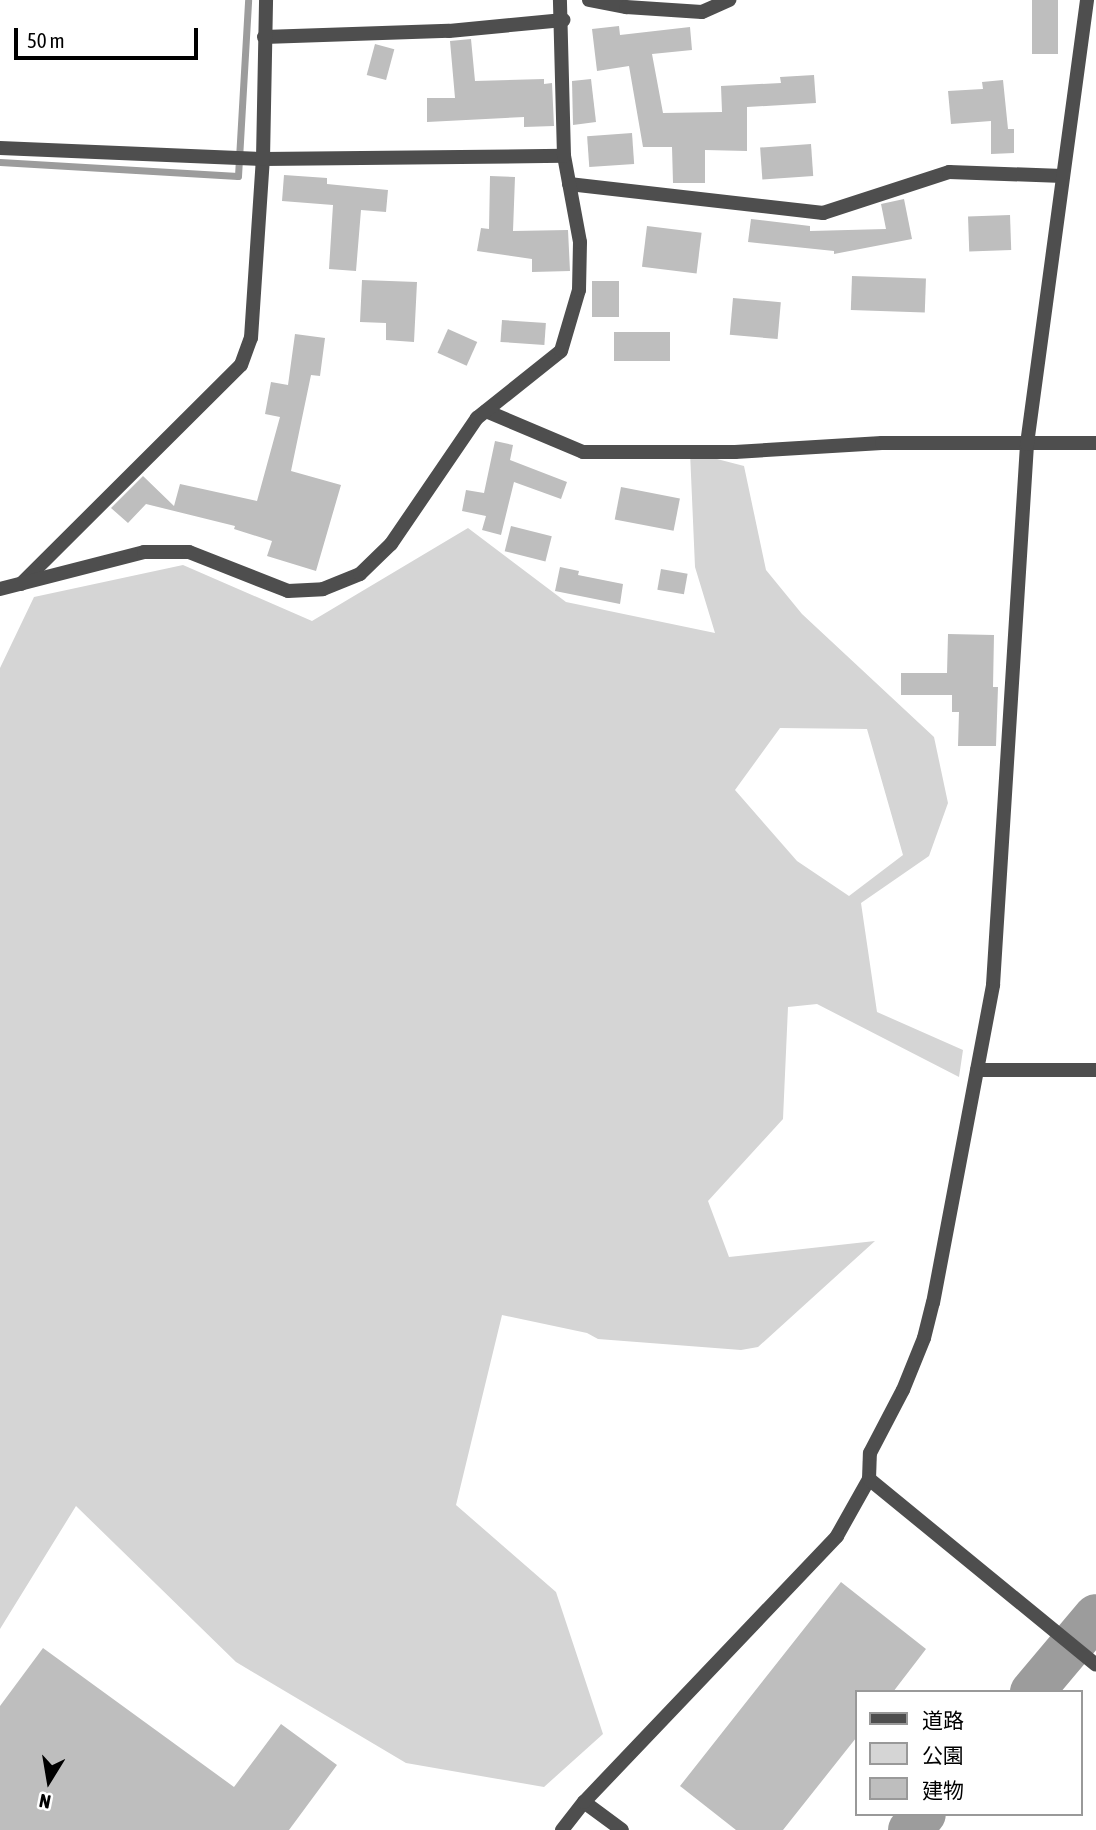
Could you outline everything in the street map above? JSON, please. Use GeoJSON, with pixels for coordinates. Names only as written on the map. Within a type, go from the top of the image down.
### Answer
{"type":"FeatureCollection","features":[{"type":"Feature","properties":{"kind":"street"},"geometry":{"type":"LineString","coordinates":[[19,585],[241,365],[251,338],[263,159],[266,0]]}},
{"type":"Feature","properties":{"kind":"street"},"geometry":{"type":"LineString","coordinates":[[0,589],[144,552],[189,552],[288,591],[323,589],[360,574],[391,544],[477,418],[561,351],[579,290],[580,242],[564,156],[563,20],[560,0]]}},
{"type":"Feature","properties":{"kind":"street"},"geometry":{"type":"LineString","coordinates":[[589,0],[626,7],[702,12],[729,0]]}},
{"type":"Feature","properties":{"kind":"street"},"geometry":{"type":"LineString","coordinates":[[562,1830],[584,1802],[836,1536],[869,1479],[870,1453],[903,1390],[924,1338],[993,985],[1027,444],[1087,0]]}},
{"type":"Feature","properties":{"kind":"street"},"geometry":{"type":"LineString","coordinates":[[264,37],[449,31],[563,20]]}},
{"type":"Feature","properties":{"kind":"street"},"geometry":{"type":"LineString","coordinates":[[0,148],[263,159],[564,156]]}},
{"type":"Feature","properties":{"kind":"street"},"geometry":{"type":"LineString","coordinates":[[569,184],[823,213],[949,173],[1063,176]]}},
{"type":"Feature","properties":{"kind":"street"},"geometry":{"type":"LineString","coordinates":[[486,411],[583,452],[735,452],[882,443],[1096,443]]}},
{"type":"Feature","properties":{"kind":"street"},"geometry":{"type":"LineString","coordinates":[[977,1070],[1096,1070]]}},
{"type":"Feature","properties":{"kind":"street"},"geometry":{"type":"LineString","coordinates":[[869,1479],[1096,1665]]}},
{"type":"Feature","properties":{"kind":"street"},"geometry":{"type":"LineString","coordinates":[[584,1802],[622,1830]]}},
{"type":"Feature","properties":{"kind":"green space"},"geometry":{"type":"Polygon","coordinates":[[[690,452],[744,466],[766,570],[802,614],[934,737],[948,803],[929,856],[861,903],[877,1012],[963,1050],[959,1077],[817,1004],[788,1007],[783,1119],[708,1201],[729,1257],[875,1241],[758,1347],[741,1350],[598,1339],[587,1333],[502,1315],[456,1505],[556,1592],[603,1734],[544,1787],[406,1763],[236,1662],[76,1506],[0,1629],[0,668],[34,597],[183,565],[312,621],[468,528],[566,602],[715,633],[695,567],[690,452]],[[780,728],[735,790],[797,861],[849,896],[903,855],[867,729],[780,728]]]}},
{"type":"Feature","properties":{"kind":"building"},"geometry":{"type":"Polygon","coordinates":[[[1032,0],[1058,0],[1058,54],[1032,54],[1032,0]]]}},
{"type":"Feature","properties":{"kind":"building"},"geometry":{"type":"Polygon","coordinates":[[[619,26],[620,35],[690,27],[692,50],[652,54],[663,113],[722,112],[721,86],[781,83],[780,77],[814,75],[816,103],[747,107],[747,151],[705,150],[705,183],[673,183],[672,147],[643,147],[629,66],[597,71],[592,29],[619,26]]]}},
{"type":"Feature","properties":{"kind":"building"},"geometry":{"type":"Polygon","coordinates":[[[471,39],[475,81],[544,79],[544,84],[552,83],[554,126],[524,127],[524,117],[427,122],[427,98],[455,98],[450,41],[471,39]]]}},
{"type":"Feature","properties":{"kind":"building"},"geometry":{"type":"Polygon","coordinates":[[[375,44],[394,49],[386,80],[367,75],[375,44]]]}},
{"type":"Feature","properties":{"kind":"building"},"geometry":{"type":"Polygon","coordinates":[[[591,79],[596,122],[573,125],[572,81],[591,79]]]}},
{"type":"Feature","properties":{"kind":"building"},"geometry":{"type":"Polygon","coordinates":[[[1003,80],[1008,129],[1014,129],[1014,153],[991,154],[991,121],[951,124],[948,91],[983,89],[982,82],[1003,80]]]}},
{"type":"Feature","properties":{"kind":"building"},"geometry":{"type":"Polygon","coordinates":[[[632,133],[634,164],[589,167],[587,136],[632,133]]]}},
{"type":"Feature","properties":{"kind":"building"},"geometry":{"type":"Polygon","coordinates":[[[811,144],[813,176],[762,179],[760,148],[811,144]]]}},
{"type":"Feature","properties":{"kind":"building"},"geometry":{"type":"Polygon","coordinates":[[[284,175],[327,178],[327,184],[388,190],[386,212],[361,210],[356,271],[329,269],[333,205],[282,201],[284,175]]]}},
{"type":"Feature","properties":{"kind":"building"},"geometry":{"type":"Polygon","coordinates":[[[490,176],[515,177],[513,231],[568,230],[570,271],[532,272],[532,259],[477,251],[481,228],[489,229],[490,176]]]}},
{"type":"Feature","properties":{"kind":"building"},"geometry":{"type":"Polygon","coordinates":[[[904,199],[912,239],[834,254],[834,251],[748,242],[751,219],[810,226],[810,231],[886,229],[881,204],[904,199]]]}},
{"type":"Feature","properties":{"kind":"building"},"geometry":{"type":"Polygon","coordinates":[[[1010,215],[1011,250],[969,251],[968,216],[1010,215]]]}},
{"type":"Feature","properties":{"kind":"building"},"geometry":{"type":"Polygon","coordinates":[[[647,226],[702,233],[697,273],[642,267],[647,226]]]}},
{"type":"Feature","properties":{"kind":"building"},"geometry":{"type":"Polygon","coordinates":[[[852,276],[926,279],[925,313],[851,310],[852,276]]]}},
{"type":"Feature","properties":{"kind":"building"},"geometry":{"type":"Polygon","coordinates":[[[362,280],[417,282],[414,342],[386,340],[386,323],[360,322],[362,280]]]}},
{"type":"Feature","properties":{"kind":"building"},"geometry":{"type":"Polygon","coordinates":[[[592,281],[619,281],[619,317],[592,317],[592,281]]]}},
{"type":"Feature","properties":{"kind":"building"},"geometry":{"type":"Polygon","coordinates":[[[733,298],[781,302],[778,339],[730,335],[733,298]]]}},
{"type":"Feature","properties":{"kind":"building"},"geometry":{"type":"Polygon","coordinates":[[[502,320],[546,323],[544,345],[500,342],[502,320]]]}},
{"type":"Feature","properties":{"kind":"building"},"geometry":{"type":"Polygon","coordinates":[[[448,329],[477,342],[467,366],[437,353],[448,329]]]}},
{"type":"Feature","properties":{"kind":"building"},"geometry":{"type":"Polygon","coordinates":[[[614,332],[670,332],[670,361],[614,361],[614,332]]]}},
{"type":"Feature","properties":{"kind":"building"},"geometry":{"type":"Polygon","coordinates":[[[295,334],[325,338],[320,376],[311,375],[291,471],[341,485],[316,571],[267,556],[272,541],[234,529],[235,526],[146,504],[128,523],[111,508],[143,476],[174,506],[180,484],[257,501],[280,417],[265,414],[271,382],[288,385],[295,334]]]}},
{"type":"Feature","properties":{"kind":"building"},"geometry":{"type":"Polygon","coordinates":[[[495,441],[513,445],[510,460],[567,482],[561,499],[514,482],[501,535],[482,530],[486,516],[462,511],[466,490],[484,493],[495,441]]]}},
{"type":"Feature","properties":{"kind":"building"},"geometry":{"type":"Polygon","coordinates":[[[621,487],[680,498],[674,531],[615,519],[621,487]]]}},
{"type":"Feature","properties":{"kind":"building"},"geometry":{"type":"Polygon","coordinates":[[[511,526],[552,536],[545,561],[505,551],[511,526]]]}},
{"type":"Feature","properties":{"kind":"building"},"geometry":{"type":"Polygon","coordinates":[[[560,567],[579,571],[578,575],[623,584],[620,604],[555,591],[560,567]]]}},
{"type":"Feature","properties":{"kind":"building"},"geometry":{"type":"Polygon","coordinates":[[[661,569],[688,574],[684,594],[657,590],[661,569]]]}},
{"type":"Feature","properties":{"kind":"building"},"geometry":{"type":"Polygon","coordinates":[[[948,634],[994,635],[993,687],[998,687],[996,746],[958,746],[959,712],[952,712],[952,695],[901,695],[901,673],[947,673],[948,634]]]}},
{"type":"Feature","properties":{"kind":"building"},"geometry":{"type":"Polygon","coordinates":[[[841,1582],[926,1649],[895,1690],[855,1690],[855,1739],[783,1830],[736,1830],[680,1786],[841,1582]]]}},
{"type":"Feature","properties":{"kind":"building"},"geometry":{"type":"Polygon","coordinates":[[[43,1648],[234,1787],[281,1724],[337,1765],[289,1830],[0,1830],[0,1706],[43,1648]]]}},
{"type":"Feature","properties":{"kind":"waterway"},"geometry":{"type":"LineString","coordinates":[[0,162],[238,176],[248,0]]}},
{"type":"Feature","properties":{"kind":"waterway"},"geometry":{"type":"LineString","coordinates":[[1034,1690],[1096,1616]]}},
{"type":"Feature","properties":{"kind":"waterway"},"geometry":{"type":"LineString","coordinates":[[910,1830],[922,1816]]}}]}
